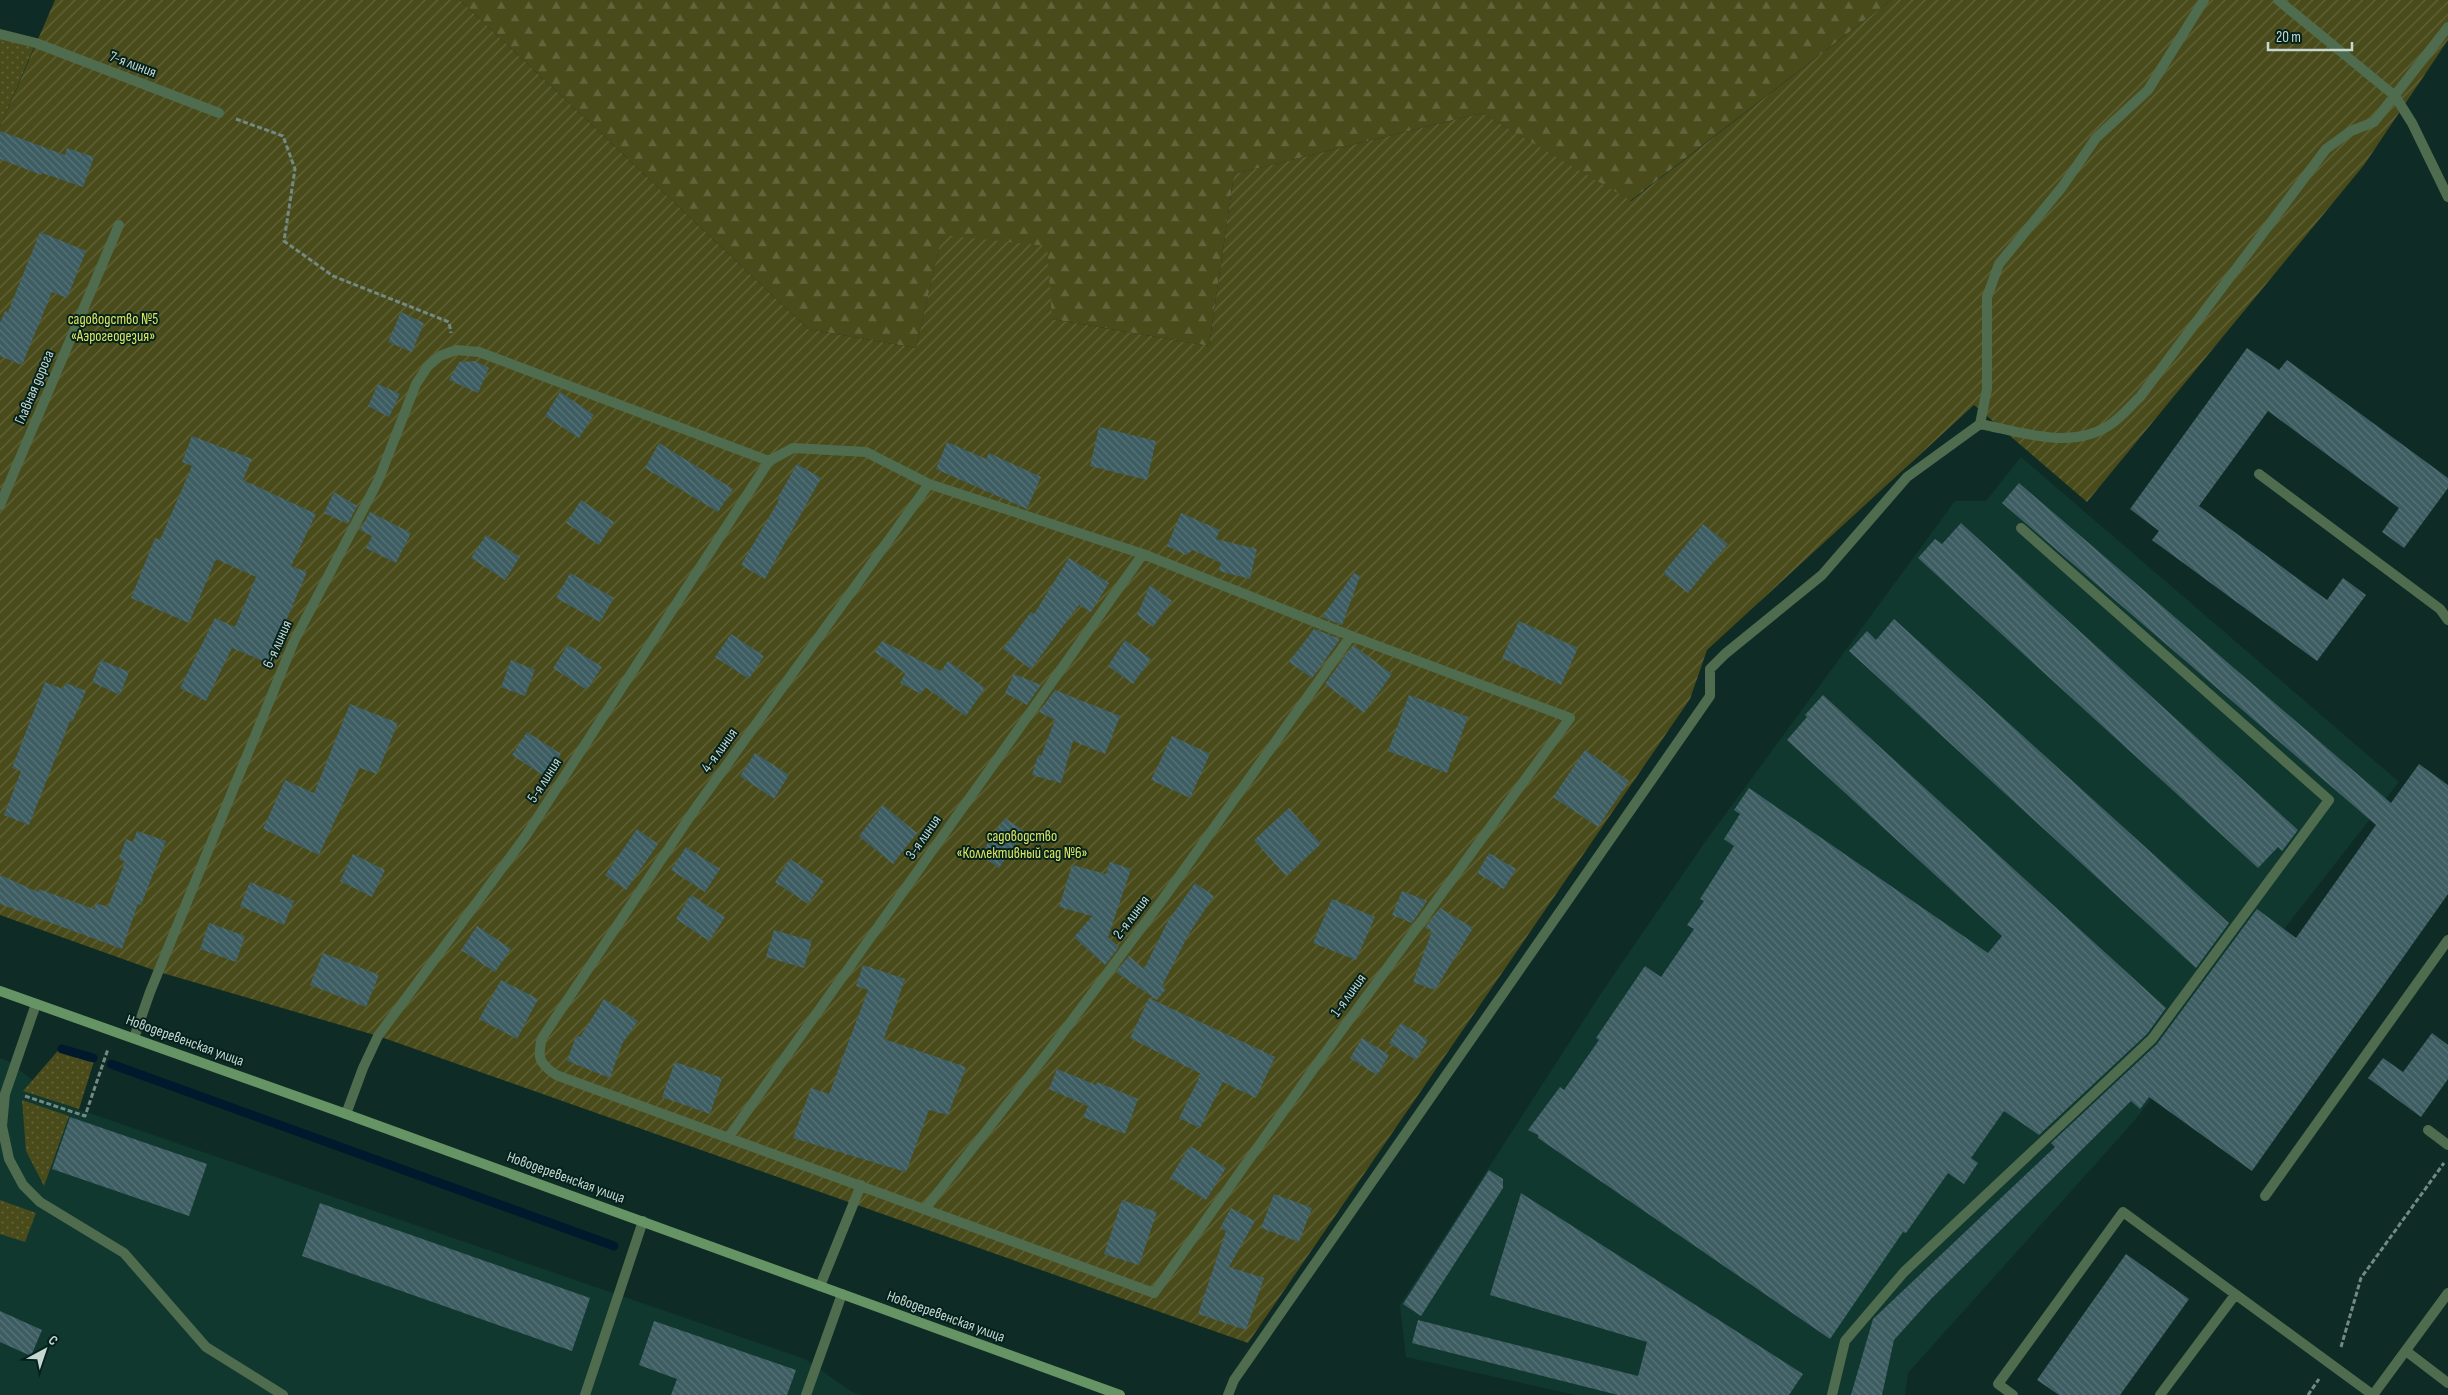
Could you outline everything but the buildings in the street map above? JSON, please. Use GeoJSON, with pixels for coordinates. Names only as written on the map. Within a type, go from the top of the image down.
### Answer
{"type":"FeatureCollection","features":[{"type":"Feature","properties":{"kind":"main road","name":"Новодеревенская улица"},"geometry":{"type":"LineString","coordinates":[[0,991],[346,1114],[1120,1395]]}},
{"type":"Feature","properties":{"kind":"street"},"geometry":{"type":"LineString","coordinates":[[1228,1395],[1240,1372],[1710,696],[1710,669],[1725,654],[1822,575],[1907,477],[1980,424],[1987,388],[1987,297],[1999,264],[2062,187],[2096,138],[2148,90],[2204,0]]}},
{"type":"Feature","properties":{"kind":"street"},"geometry":{"type":"LineString","coordinates":[[2278,0],[2395,96],[2412,123],[2448,197]]}},
{"type":"Feature","properties":{"kind":"street"},"geometry":{"type":"LineString","coordinates":[[1980,424],[2043,437],[2084,437],[2109,425],[2140,397],[2326,149],[2351,131],[2374,122],[2448,27]]}},
{"type":"Feature","properties":{"kind":"street","name":"7-я линия"},"geometry":{"type":"LineString","coordinates":[[0,34],[36,43],[219,113]]}},
{"type":"Feature","properties":{"kind":"street","name":"Главная дорога"},"geometry":{"type":"LineString","coordinates":[[0,505],[119,225]]}},
{"type":"Feature","properties":{"kind":"street"},"geometry":{"type":"LineString","coordinates":[[456,350],[479,352],[769,461],[793,448],[866,452],[928,484],[1143,554],[1351,636]]}},
{"type":"Feature","properties":{"kind":"street","name":"6-я линия"},"geometry":{"type":"LineString","coordinates":[[134,1038],[294,641],[378,481],[416,384],[428,366],[440,356],[456,350]]}},
{"type":"Feature","properties":{"kind":"street","name":"5-я линия"},"geometry":{"type":"LineString","coordinates":[[346,1114],[363,1068],[378,1036],[525,837],[769,461]]}},
{"type":"Feature","properties":{"kind":"street"},"geometry":{"type":"LineString","coordinates":[[2260,474],[2440,609],[2448,620]]}},
{"type":"Feature","properties":{"kind":"street","name":"4-я линия"},"geometry":{"type":"LineString","coordinates":[[728,1138],[556,1075],[543,1065],[539,1052],[542,1038],[697,806],[928,484]]}},
{"type":"Feature","properties":{"kind":"street"},"geometry":{"type":"LineString","coordinates":[[1832,1395],[1845,1341],[1904,1272],[2152,1039],[2329,800],[2021,528]]}},
{"type":"Feature","properties":{"kind":"street","name":"3-я линия"},"geometry":{"type":"LineString","coordinates":[[728,1138],[1143,554]]}},
{"type":"Feature","properties":{"kind":"street","name":"1-я линия"},"geometry":{"type":"LineString","coordinates":[[924,1209],[1154,1293],[1317,1064],[1570,718],[1351,636]]}},
{"type":"Feature","properties":{"kind":"street","name":"2-я линия"},"geometry":{"type":"LineString","coordinates":[[924,1209],[1049,1051],[1163,900],[1351,636]]}},
{"type":"Feature","properties":{"kind":"street"},"geometry":{"type":"LineString","coordinates":[[2265,1196],[2448,940]]}},
{"type":"Feature","properties":{"kind":"street"},"geometry":{"type":"LineString","coordinates":[[36,1004],[5,1094],[2,1126],[9,1159],[23,1185],[40,1202],[124,1253],[206,1347],[283,1395]]}},
{"type":"Feature","properties":{"kind":"street"},"geometry":{"type":"LineString","coordinates":[[2428,1130],[2448,1145]]}},
{"type":"Feature","properties":{"kind":"street"},"geometry":{"type":"LineString","coordinates":[[728,1138],[924,1209]]}},
{"type":"Feature","properties":{"kind":"street"},"geometry":{"type":"LineString","coordinates":[[820,1286],[861,1185]]}},
{"type":"Feature","properties":{"kind":"street"},"geometry":{"type":"LineString","coordinates":[[2013,1395],[1998,1384],[2123,1212],[2373,1395],[2448,1293]]}},
{"type":"Feature","properties":{"kind":"street"},"geometry":{"type":"LineString","coordinates":[[584,1395],[643,1222]]}},
{"type":"Feature","properties":{"kind":"street"},"geometry":{"type":"LineString","coordinates":[[806,1395],[842,1294]]}},
{"type":"Feature","properties":{"kind":"street"},"geometry":{"type":"LineString","coordinates":[[2160,1395],[2235,1295]]}},
{"type":"Feature","properties":{"kind":"street"},"geometry":{"type":"LineString","coordinates":[[2406,1351],[2448,1383]]}},
{"type":"Feature","properties":{"kind":"path"},"geometry":{"type":"LineString","coordinates":[[219,113],[283,136],[295,169],[284,240],[333,276],[449,322],[456,350]]}},
{"type":"Feature","properties":{"kind":"path"},"geometry":{"type":"LineString","coordinates":[[27,1097],[85,1116],[108,1048]]}},
{"type":"Feature","properties":{"kind":"path"},"geometry":{"type":"LineString","coordinates":[[2308,1395],[2340,1350],[2361,1278],[2448,1158]]}},
{"type":"Feature","properties":{"kind":"shaded area"},"geometry":{"type":"Polygon","coordinates":[[[2021,457],[2399,782],[2134,1121],[1908,1373],[1905,1395],[1576,1395],[1406,1357],[1400,1305],[1602,992],[1705,842],[1955,501],[1986,501],[2021,457]]]}},
{"type":"Feature","properties":{"kind":"shaded area"},"geometry":{"type":"Polygon","coordinates":[[[0,1058],[8,1061],[63,1104],[805,1359],[852,1392],[860,1395],[0,1395],[0,1058]]]}},
{"type":"Feature","properties":{"kind":"green space","name":"садоводство «Коллективный сад №6»"},"geometry":{"type":"Polygon","coordinates":[[[55,0],[460,0],[808,329],[916,348],[942,235],[1047,246],[1052,319],[1209,346],[1234,174],[1482,113],[1631,201],[1891,0],[2448,0],[2448,40],[2364,165],[2087,502],[1974,405],[1707,650],[1690,699],[1248,1343],[378,1036],[159,972],[0,915],[0,127],[55,0]]]}},
{"type":"Feature","properties":{"kind":"green space"},"geometry":{"type":"Polygon","coordinates":[[[460,0],[1891,0],[1630,201],[1482,113],[1234,174],[1209,346],[1052,319],[942,236],[916,348],[808,329],[460,0]]]}},
{"type":"Feature","properties":{"kind":"green space"},"geometry":{"type":"Polygon","coordinates":[[[0,38],[34,47],[0,127],[0,38]]]}},
{"type":"Feature","properties":{"kind":"green space"},"geometry":{"type":"Polygon","coordinates":[[[62,1046],[96,1055],[79,1109],[23,1091],[62,1046]]]}},
{"type":"Feature","properties":{"kind":"green space"},"geometry":{"type":"Polygon","coordinates":[[[22,1100],[69,1116],[44,1186],[26,1151],[22,1100]]]}},
{"type":"Feature","properties":{"kind":"green space"},"geometry":{"type":"Polygon","coordinates":[[[0,1200],[36,1213],[25,1242],[0,1234],[0,1200]]]}},
{"type":"Feature","properties":{"kind":"waterway"},"geometry":{"type":"LineString","coordinates":[[62,1049],[93,1058]]}},
{"type":"Feature","properties":{"kind":"waterway"},"geometry":{"type":"LineString","coordinates":[[111,1064],[614,1246]]}},
{"type":"Feature","properties":{"kind":"park label","name":"садоводство №5 «Аэрогеодезия»"},"geometry":{"type":"Point","coordinates":[113,328]}}]}
